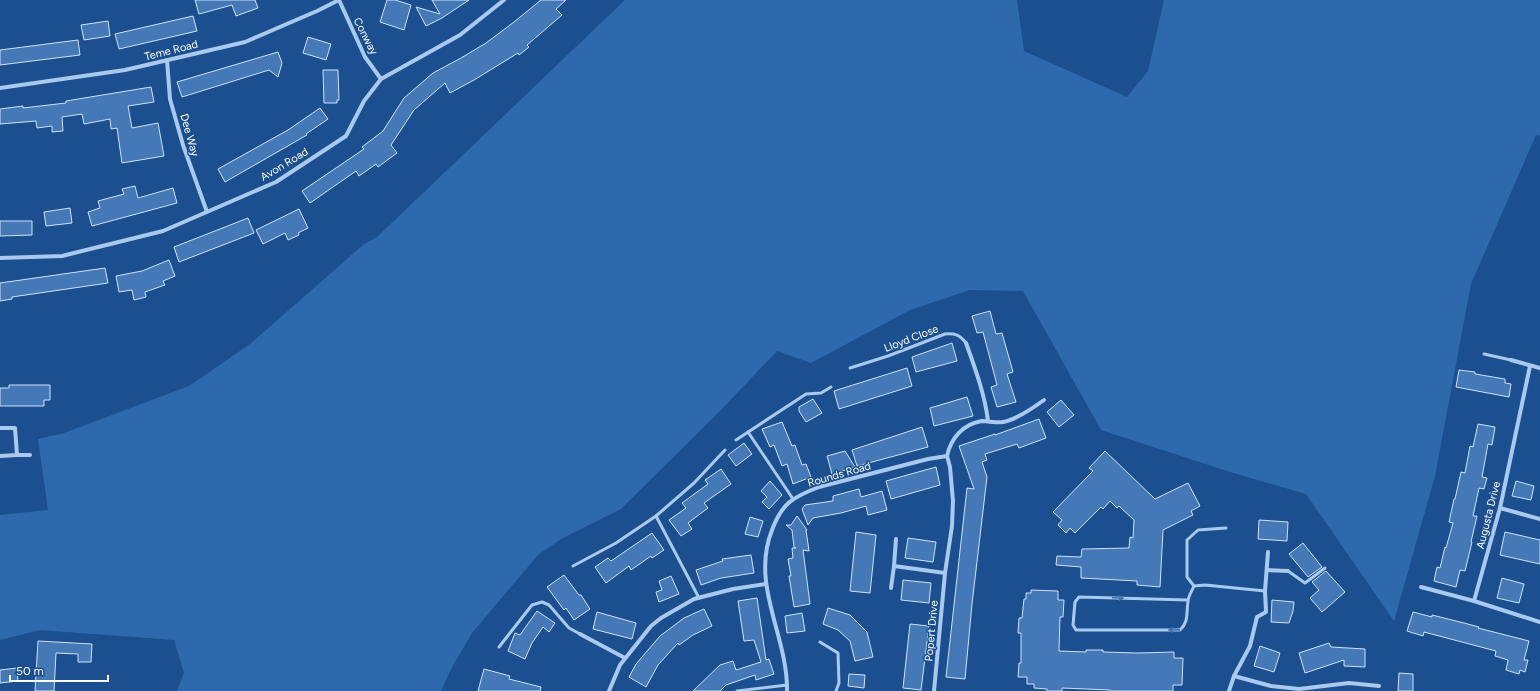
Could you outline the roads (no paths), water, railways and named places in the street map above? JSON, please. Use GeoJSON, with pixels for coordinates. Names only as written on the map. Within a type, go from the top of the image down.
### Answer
{"type":"FeatureCollection","features":[{"type":"Feature","properties":{"kind":"street","name":"Conway"},"geometry":{"type":"LineString","coordinates":[[339,0],[365,57],[381,79]]}},
{"type":"Feature","properties":{"kind":"street","name":"Teme Road"},"geometry":{"type":"LineString","coordinates":[[0,88],[125,70],[245,42],[339,0]]}},
{"type":"Feature","properties":{"kind":"street","name":"Avon Road"},"geometry":{"type":"LineString","coordinates":[[0,258],[62,256],[163,231],[276,182],[346,136],[364,101],[381,79],[460,35],[504,0]]}},
{"type":"Feature","properties":{"kind":"street","name":"Dee Way"},"geometry":{"type":"LineString","coordinates":[[167,60],[170,99],[180,138],[207,212]]}},
{"type":"Feature","properties":{"kind":"street","name":"Lloyd Close"},"geometry":{"type":"LineString","coordinates":[[966,343],[987,411],[988,422]]}},
{"type":"Feature","properties":{"kind":"street"},"geometry":{"type":"LineString","coordinates":[[1511,360],[1540,368]]}},
{"type":"Feature","properties":{"kind":"street","name":"Augusta Drive"},"geometry":{"type":"LineString","coordinates":[[1474,601],[1500,508],[1530,366]]}},
{"type":"Feature","properties":{"kind":"street"},"geometry":{"type":"LineString","coordinates":[[947,456],[951,444],[960,431],[970,425],[981,422],[1003,422],[1030,410],[1044,400]]}},
{"type":"Feature","properties":{"kind":"street"},"geometry":{"type":"LineString","coordinates":[[0,428],[15,428],[16,455]]}},
{"type":"Feature","properties":{"kind":"street"},"geometry":{"type":"LineString","coordinates":[[0,456],[30,455]]}},
{"type":"Feature","properties":{"kind":"street","name":"Rounds Road"},"geometry":{"type":"LineString","coordinates":[[788,691],[781,649],[765,584],[764,572],[768,541],[781,510],[793,499],[805,492],[834,482],[928,459],[947,456]]}},
{"type":"Feature","properties":{"kind":"street","name":"Popert Drive"},"geometry":{"type":"LineString","coordinates":[[934,691],[944,573],[952,526],[953,501],[950,468],[947,456]]}},
{"type":"Feature","properties":{"kind":"street"},"geometry":{"type":"LineString","coordinates":[[1500,508],[1540,519]]}},
{"type":"Feature","properties":{"kind":"street"},"geometry":{"type":"LineString","coordinates":[[892,588],[896,539]]}},
{"type":"Feature","properties":{"kind":"street"},"geometry":{"type":"LineString","coordinates":[[1229,691],[1234,676],[1250,646],[1257,617],[1266,612],[1265,591],[1268,552]]}},
{"type":"Feature","properties":{"kind":"street"},"geometry":{"type":"LineString","coordinates":[[894,566],[944,573]]}},
{"type":"Feature","properties":{"kind":"street"},"geometry":{"type":"LineString","coordinates":[[1267,570],[1288,571]]}},
{"type":"Feature","properties":{"kind":"street"},"geometry":{"type":"LineString","coordinates":[[609,691],[620,665],[652,626],[661,618],[678,607],[699,598],[734,589],[765,584]]}},
{"type":"Feature","properties":{"kind":"street"},"geometry":{"type":"LineString","coordinates":[[1421,587],[1474,601],[1540,622]]}},
{"type":"Feature","properties":{"kind":"street"},"geometry":{"type":"LineString","coordinates":[[580,634],[625,658]]}},
{"type":"Feature","properties":{"kind":"street"},"geometry":{"type":"LineString","coordinates":[[1234,676],[1271,686],[1298,689],[1349,683],[1379,686]]}},
{"type":"Feature","properties":{"kind":"lane","name":"Lloyd Close"},"geometry":{"type":"LineString","coordinates":[[850,368],[888,356],[944,334],[960,336],[966,343]]}},
{"type":"Feature","properties":{"kind":"lane"},"geometry":{"type":"LineString","coordinates":[[1484,354],[1511,360]]}},
{"type":"Feature","properties":{"kind":"lane"},"geometry":{"type":"LineString","coordinates":[[736,440],[806,394],[821,393],[831,387]]}},
{"type":"Feature","properties":{"kind":"lane"},"geometry":{"type":"LineString","coordinates":[[748,432],[793,499]]}},
{"type":"Feature","properties":{"kind":"lane"},"geometry":{"type":"LineString","coordinates":[[573,566],[616,543],[656,516],[694,483],[725,450]]}},
{"type":"Feature","properties":{"kind":"lane"},"geometry":{"type":"LineString","coordinates":[[656,516],[699,598]]}},
{"type":"Feature","properties":{"kind":"lane"},"geometry":{"type":"LineString","coordinates":[[1194,586],[1186,577],[1187,540],[1198,530],[1226,528]]}},
{"type":"Feature","properties":{"kind":"lane"},"geometry":{"type":"LineString","coordinates":[[1288,571],[1305,583],[1325,568]]}},
{"type":"Feature","properties":{"kind":"lane"},"geometry":{"type":"LineString","coordinates":[[1194,586],[1205,585],[1265,591]]}},
{"type":"Feature","properties":{"kind":"lane"},"geometry":{"type":"LineString","coordinates":[[1188,600],[1079,597],[1075,602],[1073,625],[1076,630],[1180,630],[1185,626],[1187,620],[1188,600],[1194,586]]}},
{"type":"Feature","properties":{"kind":"lane"},"geometry":{"type":"LineString","coordinates":[[499,647],[532,606],[542,602],[549,605],[569,628],[580,634]]}},
{"type":"Feature","properties":{"kind":"lane"},"geometry":{"type":"LineString","coordinates":[[820,642],[838,653],[838,683],[836,691]]}},
{"type":"Feature","properties":{"kind":"lane"},"geometry":{"type":"LineString","coordinates":[[737,691],[787,685]]}}]}
